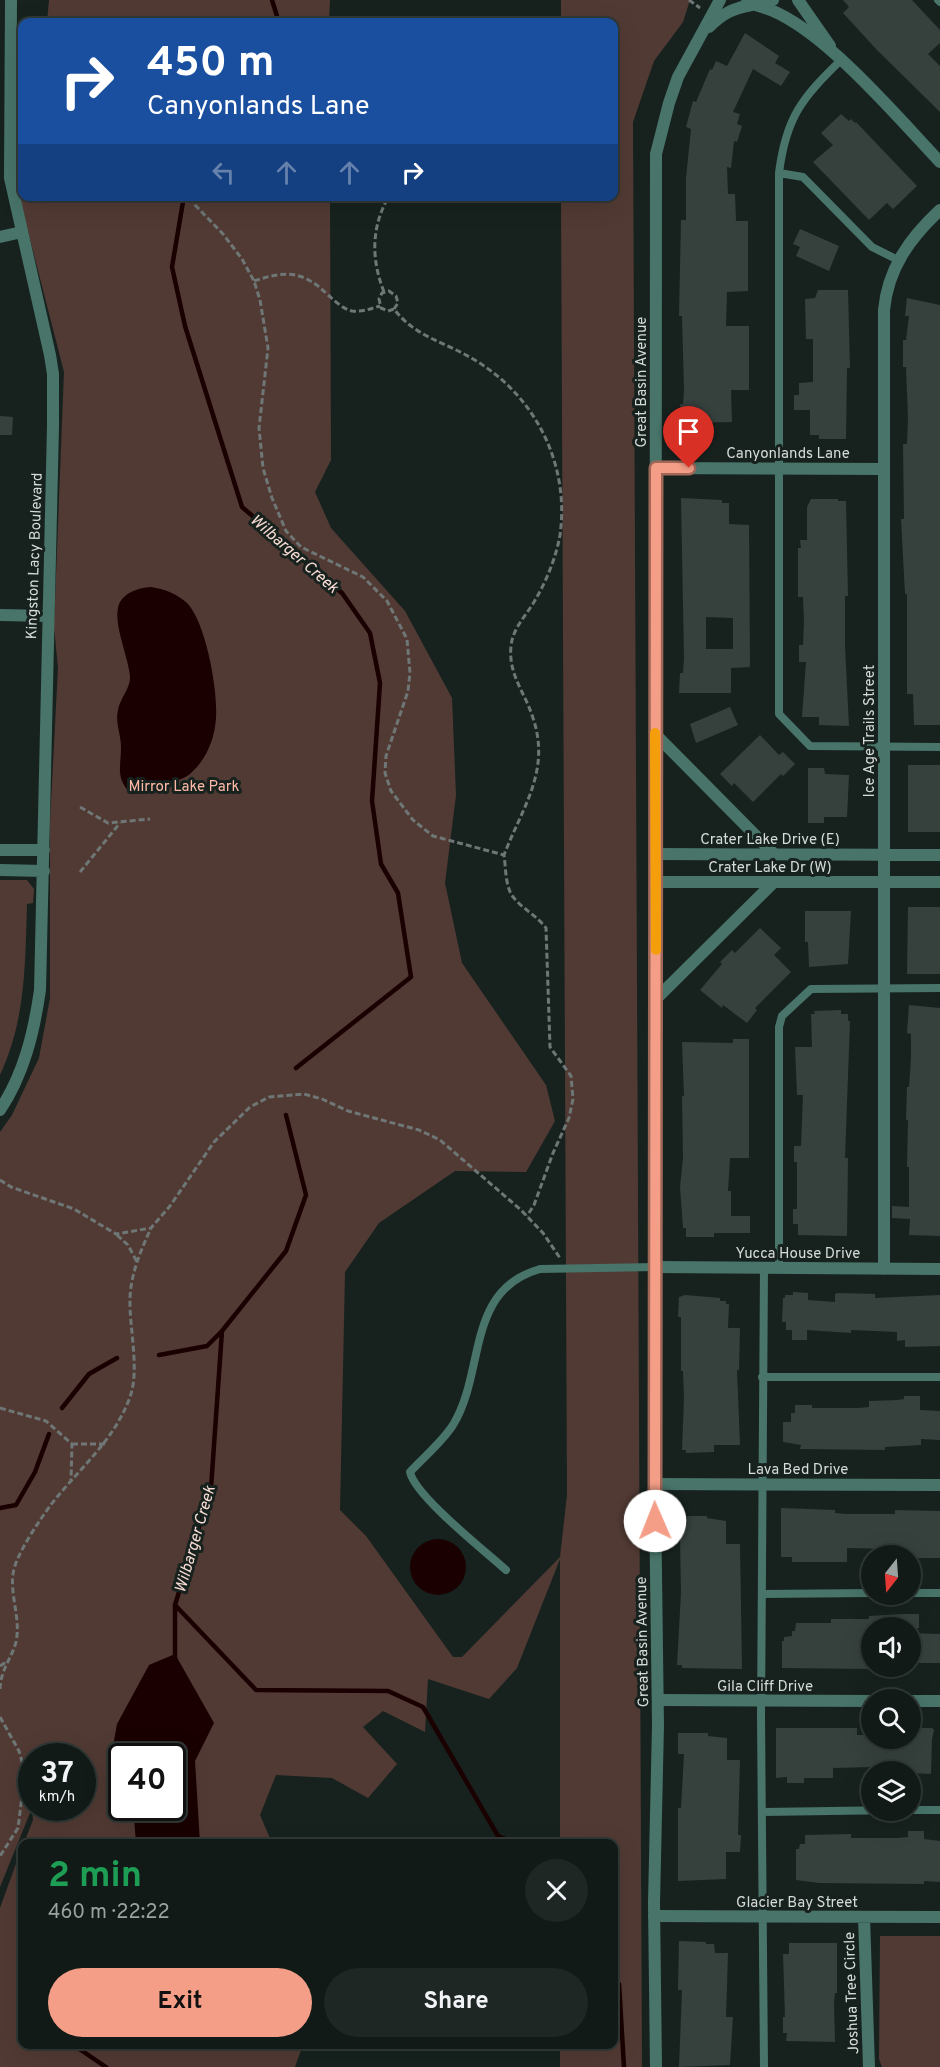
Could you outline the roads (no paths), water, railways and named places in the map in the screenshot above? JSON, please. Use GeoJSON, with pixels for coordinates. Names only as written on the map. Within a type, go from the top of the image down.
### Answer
{"type":"FeatureCollection","features":[{"type":"Feature","properties":{"kind":"street","name":"Kingston Lacy Boulevard"},"geometry":{"type":"LineString","coordinates":[[0,1110],[19,1074],[36,1016],[42,959],[53,374],[10,178],[11,0]]}},
{"type":"Feature","properties":{"kind":"street","name":"Great Basin Avenue"},"geometry":{"type":"LineString","coordinates":[[656,2067],[654,1916],[658,1701],[655,1484],[656,154],[678,77],[720,0]]}},
{"type":"Feature","properties":{"kind":"street"},"geometry":{"type":"LineString","coordinates":[[737,0],[782,14],[840,58]]}},
{"type":"Feature","properties":{"kind":"street","name":"Great Basin Avenue"},"geometry":{"type":"LineString","coordinates":[[700,37],[726,13],[736,8],[773,0]]}},
{"type":"Feature","properties":{"kind":"street"},"geometry":{"type":"LineString","coordinates":[[798,0],[840,58],[940,162]]}},
{"type":"Feature","properties":{"kind":"street","name":"Ice Age Trails Street"},"geometry":{"type":"LineString","coordinates":[[884,1269],[884,310],[898,260],[917,231],[940,210]]}},
{"type":"Feature","properties":{"kind":"street"},"geometry":{"type":"LineString","coordinates":[[0,237],[22,232]]}},
{"type":"Feature","properties":{"kind":"street","name":"Canyonlands Lane"},"geometry":{"type":"LineString","coordinates":[[656,468],[884,469]]}},
{"type":"Feature","properties":{"kind":"street"},"geometry":{"type":"LineString","coordinates":[[0,615],[47,616]]}},
{"type":"Feature","properties":{"kind":"street"},"geometry":{"type":"LineString","coordinates":[[655,734],[774,854]]}},
{"type":"Feature","properties":{"kind":"street"},"geometry":{"type":"LineString","coordinates":[[0,850],[44,850]]}},
{"type":"Feature","properties":{"kind":"street","name":"Crater Lake Drive (E)"},"geometry":{"type":"LineString","coordinates":[[656,854],[940,855]]}},
{"type":"Feature","properties":{"kind":"street"},"geometry":{"type":"LineString","coordinates":[[0,870],[44,871]]}},
{"type":"Feature","properties":{"kind":"street","name":"Crater Lake Dr (W)"},"geometry":{"type":"LineString","coordinates":[[656,882],[940,882]]}},
{"type":"Feature","properties":{"kind":"street"},"geometry":{"type":"LineString","coordinates":[[656,999],[774,882]]}},
{"type":"Feature","properties":{"kind":"street","name":"Yucca House Drive"},"geometry":{"type":"LineString","coordinates":[[656,1267],[940,1269]]}},
{"type":"Feature","properties":{"kind":"street","name":"Lava Bed Drive"},"geometry":{"type":"LineString","coordinates":[[655,1484],[940,1485]]}},
{"type":"Feature","properties":{"kind":"street","name":"Gila Cliff Drive"},"geometry":{"type":"LineString","coordinates":[[658,1701],[861,1701]]}},
{"type":"Feature","properties":{"kind":"street"},"geometry":{"type":"LineString","coordinates":[[921,1701],[940,1701]]}},
{"type":"Feature","properties":{"kind":"street","name":"Glacier Bay Street"},"geometry":{"type":"LineString","coordinates":[[654,1916],[940,1917]]}},
{"type":"Feature","properties":{"kind":"street","name":"Joshua Tree Circle"},"geometry":{"type":"LineString","coordinates":[[864,1917],[869,2067]]}},
{"type":"Feature","properties":{"kind":"lane"},"geometry":{"type":"LineString","coordinates":[[840,58],[801,102],[788,130],[779,173],[779,714],[810,746],[940,747]]}},
{"type":"Feature","properties":{"kind":"lane"},"geometry":{"type":"LineString","coordinates":[[779,173],[803,177],[872,247],[898,260]]}},
{"type":"Feature","properties":{"kind":"lane"},"geometry":{"type":"LineString","coordinates":[[779,1268],[780,1021],[782,1016],[811,989],[940,988]]}},
{"type":"Feature","properties":{"kind":"lane"},"geometry":{"type":"LineString","coordinates":[[506,1570],[424,1495],[412,1480],[410,1472],[454,1424],[465,1395],[481,1333],[498,1294],[507,1284],[528,1272],[551,1267],[656,1267]]}},
{"type":"Feature","properties":{"kind":"lane"},"geometry":{"type":"LineString","coordinates":[[764,1268],[761,1702],[764,2067]]}},
{"type":"Feature","properties":{"kind":"lane"},"geometry":{"type":"LineString","coordinates":[[762,1377],[940,1377]]}},
{"type":"Feature","properties":{"kind":"lane"},"geometry":{"type":"LineString","coordinates":[[762,1594],[861,1593]]}},
{"type":"Feature","properties":{"kind":"lane"},"geometry":{"type":"LineString","coordinates":[[921,1593],[940,1593]]}},
{"type":"Feature","properties":{"kind":"lane"},"geometry":{"type":"LineString","coordinates":[[921,1810],[940,1810]]}},
{"type":"Feature","properties":{"kind":"lane"},"geometry":{"type":"LineString","coordinates":[[762,1812],[861,1811]]}},
{"type":"Feature","properties":{"kind":"waterway","name":"Wilbarger Creek"},"geometry":{"type":"LineString","coordinates":[[272,0],[277,16],[275,18]]}},
{"type":"Feature","properties":{"kind":"waterway","name":"Wilbarger Creek"},"geometry":{"type":"LineString","coordinates":[[183,201],[172,267],[185,326],[242,507],[342,593],[370,633],[380,683],[372,801],[381,864],[398,893],[411,977],[296,1068]]}},
{"type":"Feature","properties":{"kind":"waterway","name":"Wilbarger Creek"},"geometry":{"type":"LineString","coordinates":[[159,1355],[207,1346],[222,1331],[286,1251],[306,1195],[286,1115]]}},
{"type":"Feature","properties":{"kind":"waterway","name":"Wilbarger Creek"},"geometry":{"type":"LineString","coordinates":[[222,1331],[211,1488],[175,1605],[256,1690],[388,1691],[423,1707],[498,1836],[506,1839]]}},
{"type":"Feature","properties":{"kind":"waterway"},"geometry":{"type":"LineString","coordinates":[[62,1408],[89,1374],[117,1358]]}},
{"type":"Feature","properties":{"kind":"waterway"},"geometry":{"type":"LineString","coordinates":[[0,1508],[16,1505],[35,1472],[49,1434]]}},
{"type":"Feature","properties":{"kind":"waterway"},"geometry":{"type":"LineString","coordinates":[[175,1605],[175,1659]]}},
{"type":"Feature","properties":{"kind":"waterway","name":"Wilbarger Creek"},"geometry":{"type":"LineString","coordinates":[[618,1984],[624,2067]]}},
{"type":"Feature","properties":{"kind":"waterway"},"geometry":{"type":"LineString","coordinates":[[79,2049],[106,2067]]}},
{"type":"Feature","properties":{"kind":"park label","name":"Mirror Lake Park"},"geometry":{"type":"Point","coordinates":[184,786]}}]}
